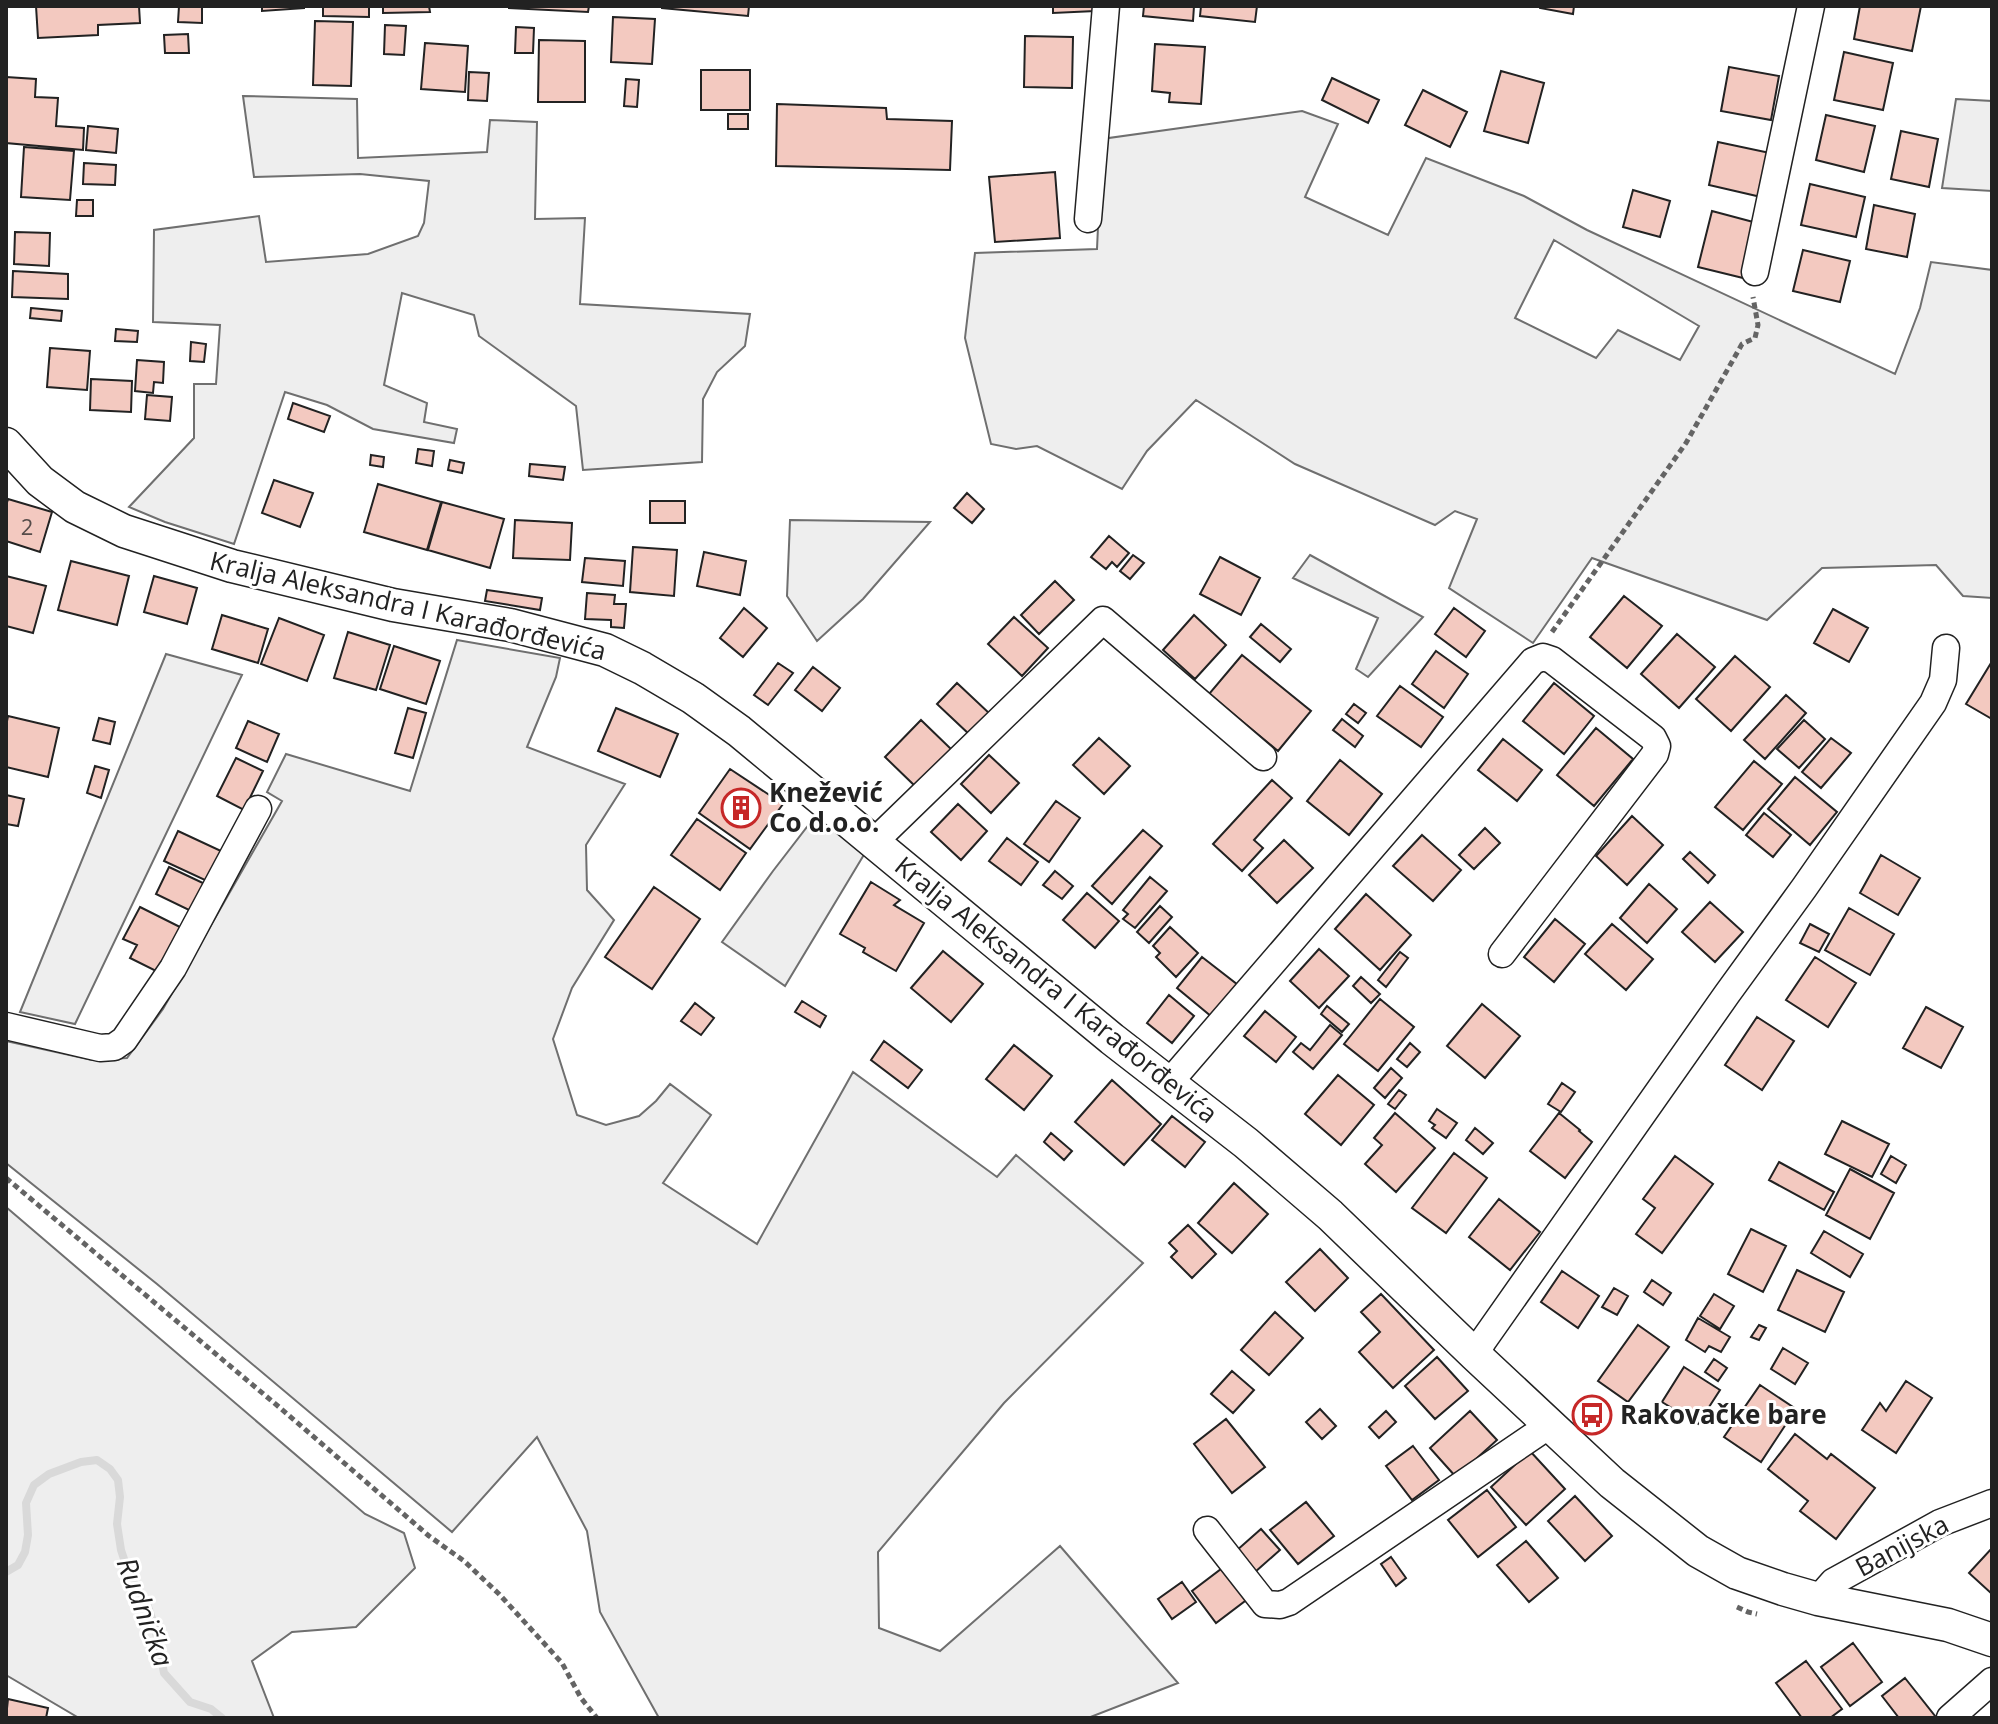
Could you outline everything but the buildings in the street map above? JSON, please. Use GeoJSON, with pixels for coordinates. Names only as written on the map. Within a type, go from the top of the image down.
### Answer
{"type":"FeatureCollection","features":[{"type":"Feature","properties":{"kind":"street"},"geometry":{"type":"LineString","coordinates":[[1088,219],[1106,6]]}},
{"type":"Feature","properties":{"kind":"street"},"geometry":{"type":"LineString","coordinates":[[1755,272],[1811,6]]}},
{"type":"Feature","properties":{"kind":"street","name":"Kralja Aleksandra I Karađorđevića"},"geometry":{"type":"LineString","coordinates":[[6,444],[40,481],[75,507],[124,531],[232,566],[393,605],[510,625],[605,650],[693,698],[739,731],[1168,1084],[1246,1143],[1330,1215],[1612,1483],[1698,1551],[1737,1573],[1818,1599],[1948,1625],[1992,1640]]}},
{"type":"Feature","properties":{"kind":"street"},"geometry":{"type":"LineString","coordinates":[[873,843],[1103,620],[1263,757]]}},
{"type":"Feature","properties":{"kind":"street"},"geometry":{"type":"LineString","coordinates":[[1475,1355],[1933,703],[1943,680],[1946,648]]}},
{"type":"Feature","properties":{"kind":"street"},"geometry":{"type":"LineString","coordinates":[[1168,1084],[1533,661],[1543,657],[1552,660],[1653,738],[1657,746],[1655,754],[1502,954]]}},
{"type":"Feature","properties":{"kind":"street"},"geometry":{"type":"LineString","coordinates":[[6,1026],[100,1048],[114,1047],[124,1040],[173,968],[258,809]]}},
{"type":"Feature","properties":{"kind":"street"},"geometry":{"type":"LineString","coordinates":[[1207,1530],[1265,1604],[1280,1605],[1289,1602],[1551,1424]]}},
{"type":"Feature","properties":{"kind":"street","name":"Banijska"},"geometry":{"type":"LineString","coordinates":[[1818,1599],[1833,1582],[1845,1575],[1940,1523],[1992,1503]]}},
{"type":"Feature","properties":{"kind":"street"},"geometry":{"type":"LineString","coordinates":[[1950,1718],[1992,1681]]}},
{"type":"Feature","properties":{"kind":"path"},"geometry":{"type":"LineString","coordinates":[[1543,657],[1551,633],[1686,443],[1742,344],[1755,338],[1758,325],[1753,294],[1755,272]]}},
{"type":"Feature","properties":{"kind":"path"},"geometry":{"type":"LineString","coordinates":[[6,1178],[429,1536],[464,1561],[562,1663],[581,1698],[597,1718]]}},
{"type":"Feature","properties":{"kind":"shaded area"},"geometry":{"type":"Polygon","coordinates":[[[243,96],[357,99],[358,158],[487,152],[490,120],[537,122],[535,219],[585,218],[580,304],[750,314],[745,346],[717,372],[703,399],[702,462],[583,470],[576,406],[479,336],[474,315],[402,293],[384,385],[427,403],[424,422],[457,429],[454,443],[373,429],[327,405],[285,392],[234,544],[129,507],[194,438],[194,384],[216,384],[220,325],[153,322],[154,230],[259,216],[266,262],[368,254],[418,236],[424,223],[429,181],[360,174],[254,177],[243,96]]]}},
{"type":"Feature","properties":{"kind":"shaded area"},"geometry":{"type":"Polygon","coordinates":[[[1956,99],[1992,101],[1992,191],[1942,188],[1956,99]]]}},
{"type":"Feature","properties":{"kind":"shaded area"},"geometry":{"type":"Polygon","coordinates":[[[1302,111],[1338,124],[1305,197],[1388,235],[1426,158],[1524,196],[1587,230],[1895,374],[1920,308],[1931,262],[1992,270],[1992,598],[1963,596],[1936,565],[1822,568],[1767,620],[1592,558],[1533,643],[1449,588],[1477,519],[1455,511],[1435,525],[1295,464],[1196,400],[1147,451],[1122,489],[1037,446],[1016,449],[991,444],[965,338],[975,253],[1097,249],[1102,139],[1302,111]],[[1554,240],[1515,318],[1596,358],[1618,330],[1680,360],[1699,326],[1554,240]]]}},
{"type":"Feature","properties":{"kind":"shaded area"},"geometry":{"type":"Polygon","coordinates":[[[790,520],[930,522],[863,599],[817,641],[787,596],[790,520]]]}},
{"type":"Feature","properties":{"kind":"shaded area"},"geometry":{"type":"Polygon","coordinates":[[[1310,555],[1423,617],[1368,677],[1356,669],[1378,618],[1293,578],[1310,555]]]}},
{"type":"Feature","properties":{"kind":"shaded area"},"geometry":{"type":"Polygon","coordinates":[[[457,640],[560,658],[556,677],[527,747],[625,784],[586,845],[587,890],[614,920],[572,988],[553,1039],[577,1115],[606,1125],[639,1116],[670,1084],[711,1115],[663,1183],[757,1244],[853,1072],[997,1177],[1016,1155],[1143,1263],[1004,1403],[878,1552],[879,1628],[940,1651],[1060,1546],[1178,1683],[1088,1718],[659,1718],[600,1612],[587,1531],[537,1437],[452,1532],[157,1284],[6,1163],[6,1041],[92,1060],[127,1058],[163,1009],[282,801],[267,792],[286,754],[410,791],[457,640]]]}},
{"type":"Feature","properties":{"kind":"shaded area"},"geometry":{"type":"Polygon","coordinates":[[[166,654],[242,675],[75,1024],[20,1012],[166,654]]]}},
{"type":"Feature","properties":{"kind":"shaded area"},"geometry":{"type":"Polygon","coordinates":[[[817,814],[865,853],[785,986],[722,942],[817,814]]]}},
{"type":"Feature","properties":{"kind":"shaded area"},"geometry":{"type":"Polygon","coordinates":[[[6,1207],[365,1514],[404,1533],[415,1568],[356,1627],[292,1632],[252,1661],[274,1718],[79,1718],[6,1675],[6,1207]]]}},
{"type":"Feature","properties":{"kind":"waterway","name":"Rudnička"},"geometry":{"type":"LineString","coordinates":[[6,1572],[18,1565],[25,1552],[28,1535],[26,1503],[34,1485],[49,1474],[81,1462],[97,1460],[110,1469],[118,1480],[117,1524],[121,1550],[130,1577],[146,1601],[155,1627],[164,1673],[190,1702],[211,1709],[222,1718]]}},
{"type":"Feature","properties":{"kind":"place","name":"Knežević Co d.o.o."},"geometry":{"type":"Point","coordinates":[741,808]}},
{"type":"Feature","properties":{"kind":"place","name":"Rakovačke bare"},"geometry":{"type":"Point","coordinates":[1592,1415]}}]}
